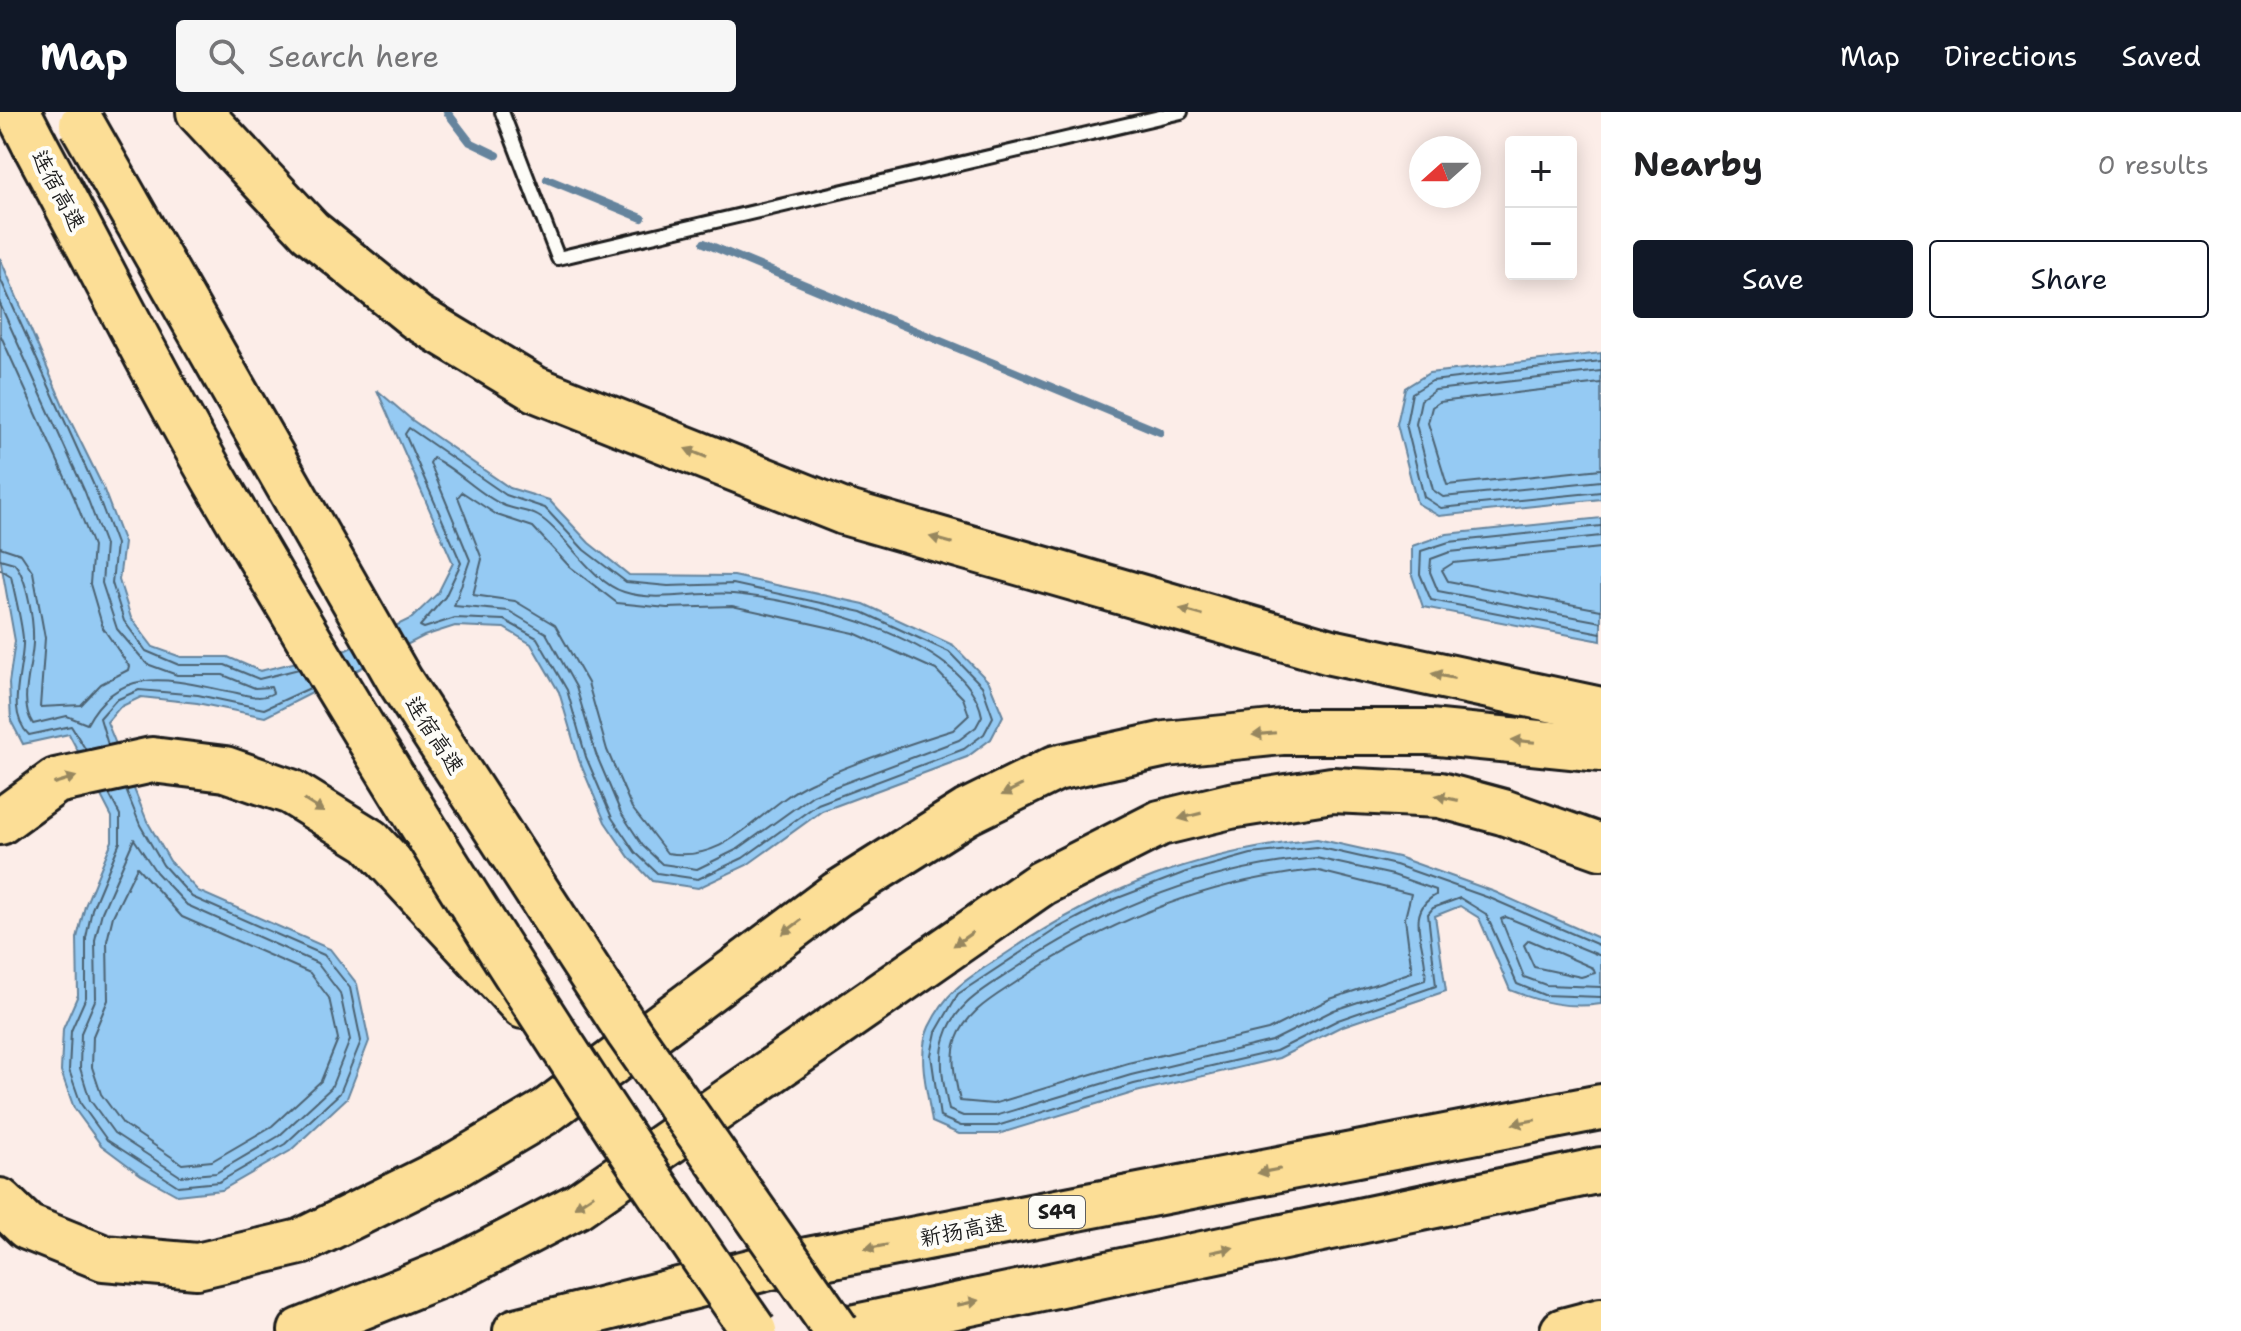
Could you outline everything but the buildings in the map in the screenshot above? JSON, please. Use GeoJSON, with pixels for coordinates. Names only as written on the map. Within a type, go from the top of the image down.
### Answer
{"type":"FeatureCollection","features":[{"type":"Feature","properties":{"kind":"highway"},"geometry":{"type":"LineString","coordinates":[[199,112],[322,241],[416,317],[535,389],[844,512],[1331,652],[1601,710]]}},
{"type":"Feature","properties":{"kind":"highway","name":"连宿高速"},"geometry":{"type":"LineString","coordinates":[[79,118],[400,681],[629,1033],[837,1331]]}},
{"type":"Feature","properties":{"kind":"highway","name":"连宿高速"},"geometry":{"type":"LineString","coordinates":[[26,128],[214,479],[404,794],[754,1331]]}},
{"type":"Feature","properties":{"kind":"highway"},"geometry":{"type":"LineString","coordinates":[[0,1201],[27,1227],[104,1258],[197,1266],[300,1242],[452,1167],[547,1111],[837,894],[967,812],[1056,768],[1166,744],[1282,732],[1429,732],[1601,749]]}},
{"type":"Feature","properties":{"kind":"highway"},"geometry":{"type":"LineString","coordinates":[[0,822],[56,781],[152,760],[225,769],[291,792],[370,841],[578,1065]]}},
{"type":"Feature","properties":{"kind":"highway"},"geometry":{"type":"LineString","coordinates":[[301,1331],[460,1267],[577,1206],[1042,883],[1160,823],[1230,806],[1332,790],[1424,794],[1503,812],[1601,847]]}},
{"type":"Feature","properties":{"kind":"highway","name":"新扬高速"},"geometry":{"type":"LineString","coordinates":[[516,1331],[766,1268],[1601,1107]]}},
{"type":"Feature","properties":{"kind":"highway"},"geometry":{"type":"LineString","coordinates":[[837,1331],[1601,1170]]}},
{"type":"Feature","properties":{"kind":"highway"},"geometry":{"type":"LineString","coordinates":[[1563,1331],[1601,1321]]}},
{"type":"Feature","properties":{"kind":"lane"},"geometry":{"type":"LineString","coordinates":[[502,112],[558,258],[1181,112]]}},
{"type":"Feature","properties":{"kind":"water"},"geometry":{"type":"Polygon","coordinates":[[[0,258],[66,412],[102,485],[124,543],[119,580],[131,618],[153,647],[181,657],[228,657],[260,671],[346,650],[412,618],[438,593],[453,563],[377,390],[412,420],[510,488],[549,500],[589,543],[629,575],[734,576],[864,604],[953,645],[989,682],[1003,716],[991,739],[967,757],[822,811],[747,865],[698,888],[652,881],[629,857],[605,822],[579,760],[559,692],[531,644],[504,628],[455,626],[424,636],[265,717],[197,703],[141,697],[120,707],[107,722],[147,821],[170,861],[198,891],[330,949],[357,984],[369,1041],[347,1098],[290,1151],[222,1190],[177,1195],[141,1175],[101,1145],[74,1108],[61,1071],[63,1029],[78,995],[77,938],[85,906],[112,841],[112,817],[69,734],[23,744],[11,721],[9,683],[15,641],[0,557],[0,258]]]}},
{"type":"Feature","properties":{"kind":"water"},"geometry":{"type":"Polygon","coordinates":[[[1601,353],[1601,499],[1439,516],[1417,503],[1397,424],[1405,388],[1429,373],[1601,353]]]}},
{"type":"Feature","properties":{"kind":"water"},"geometry":{"type":"Polygon","coordinates":[[[1601,518],[1601,641],[1423,607],[1412,575],[1412,546],[1447,534],[1601,518]]]}},
{"type":"Feature","properties":{"kind":"water"},"geometry":{"type":"Polygon","coordinates":[[[1317,839],[1398,857],[1495,892],[1601,939],[1601,1004],[1577,1006],[1554,1003],[1510,990],[1479,918],[1460,906],[1435,916],[1446,991],[1340,1027],[1279,1058],[1136,1092],[998,1134],[959,1134],[932,1122],[924,1074],[925,1038],[945,1002],[972,976],[1080,909],[1154,876],[1232,853],[1317,839]]]}},
{"type":"Feature","properties":{"kind":"waterway"},"geometry":{"type":"LineString","coordinates":[[447,112],[470,142],[497,155]]}},
{"type":"Feature","properties":{"kind":"waterway"},"geometry":{"type":"LineString","coordinates":[[547,179],[642,218]]}},
{"type":"Feature","properties":{"kind":"waterway"},"geometry":{"type":"LineString","coordinates":[[704,243],[1160,432]]}}]}
